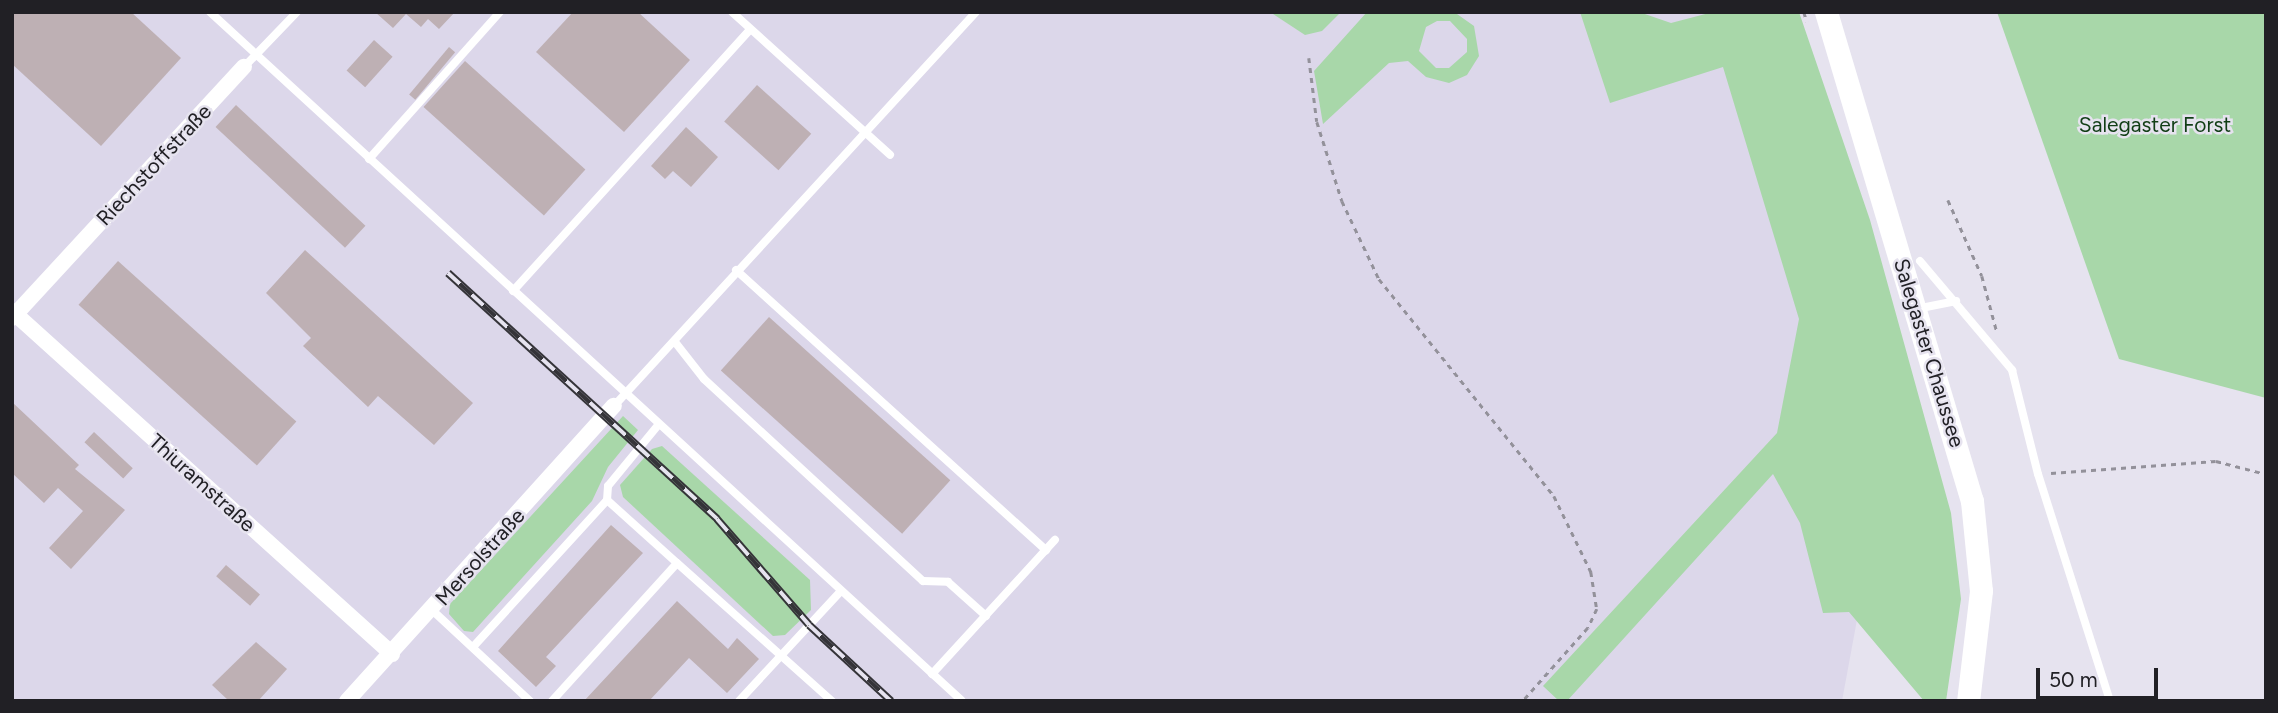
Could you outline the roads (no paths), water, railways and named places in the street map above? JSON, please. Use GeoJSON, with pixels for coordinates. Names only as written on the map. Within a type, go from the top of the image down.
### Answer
{"type":"FeatureCollection","features":[{"type":"Feature","properties":{"kind":"main road","name":"Salegaster Chaussee"},"geometry":{"type":"LineString","coordinates":[[1826,12],[1916,309],[1975,517],[1980,608],[1968,701]]}},
{"type":"Feature","properties":{"kind":"street","name":"Riechstoffstraße"},"geometry":{"type":"LineString","coordinates":[[13,314],[250,61]]}},
{"type":"Feature","properties":{"kind":"street","name":"Thiuramstraße"},"geometry":{"type":"LineString","coordinates":[[13,314],[392,654]]}},
{"type":"Feature","properties":{"kind":"street","name":"Mersolstraße"},"geometry":{"type":"LineString","coordinates":[[347,701],[612,409]]}},
{"type":"Feature","properties":{"kind":"lane"},"geometry":{"type":"LineString","coordinates":[[210,12],[250,61],[369,159],[961,700]]}},
{"type":"Feature","properties":{"kind":"lane","name":"Riechstoffstraße"},"geometry":{"type":"LineString","coordinates":[[250,61],[297,12]]}},
{"type":"Feature","properties":{"kind":"lane"},"geometry":{"type":"LineString","coordinates":[[369,159],[500,12]]}},
{"type":"Feature","properties":{"kind":"lane"},"geometry":{"type":"LineString","coordinates":[[732,12],[890,155]]}},
{"type":"Feature","properties":{"kind":"lane"},"geometry":{"type":"LineString","coordinates":[[612,409],[675,342],[736,270],[976,12]]}},
{"type":"Feature","properties":{"kind":"lane"},"geometry":{"type":"LineString","coordinates":[[513,291],[750,30]]}},
{"type":"Feature","properties":{"kind":"lane"},"geometry":{"type":"LineString","coordinates":[[1920,261],[2000,352],[2019,389],[2038,474],[2110,701]]}},
{"type":"Feature","properties":{"kind":"lane"},"geometry":{"type":"LineString","coordinates":[[736,270],[1046,550]]}},
{"type":"Feature","properties":{"kind":"lane"},"geometry":{"type":"LineString","coordinates":[[1916,309],[1956,302]]}},
{"type":"Feature","properties":{"kind":"lane"},"geometry":{"type":"LineString","coordinates":[[675,342],[704,379],[922,581],[948,582],[986,616]]}},
{"type":"Feature","properties":{"kind":"lane"},"geometry":{"type":"LineString","coordinates":[[473,647],[607,500],[608,486],[659,424]]}},
{"type":"Feature","properties":{"kind":"lane"},"geometry":{"type":"LineString","coordinates":[[607,500],[832,701]]}},
{"type":"Feature","properties":{"kind":"lane"},"geometry":{"type":"LineString","coordinates":[[932,674],[1055,540]]}},
{"type":"Feature","properties":{"kind":"lane"},"geometry":{"type":"LineString","coordinates":[[552,701],[677,563]]}},
{"type":"Feature","properties":{"kind":"lane"},"geometry":{"type":"LineString","coordinates":[[739,701],[841,591]]}},
{"type":"Feature","properties":{"kind":"lane"},"geometry":{"type":"LineString","coordinates":[[432,610],[530,701]]}},
{"type":"Feature","properties":{"kind":"railway"},"geometry":{"type":"LineString","coordinates":[[448,273],[717,519],[809,625],[891,701]]}},
{"type":"Feature","properties":{"kind":"park label","name":"Salegaster Forst"},"geometry":{"type":"Point","coordinates":[2155,125]}}]}
